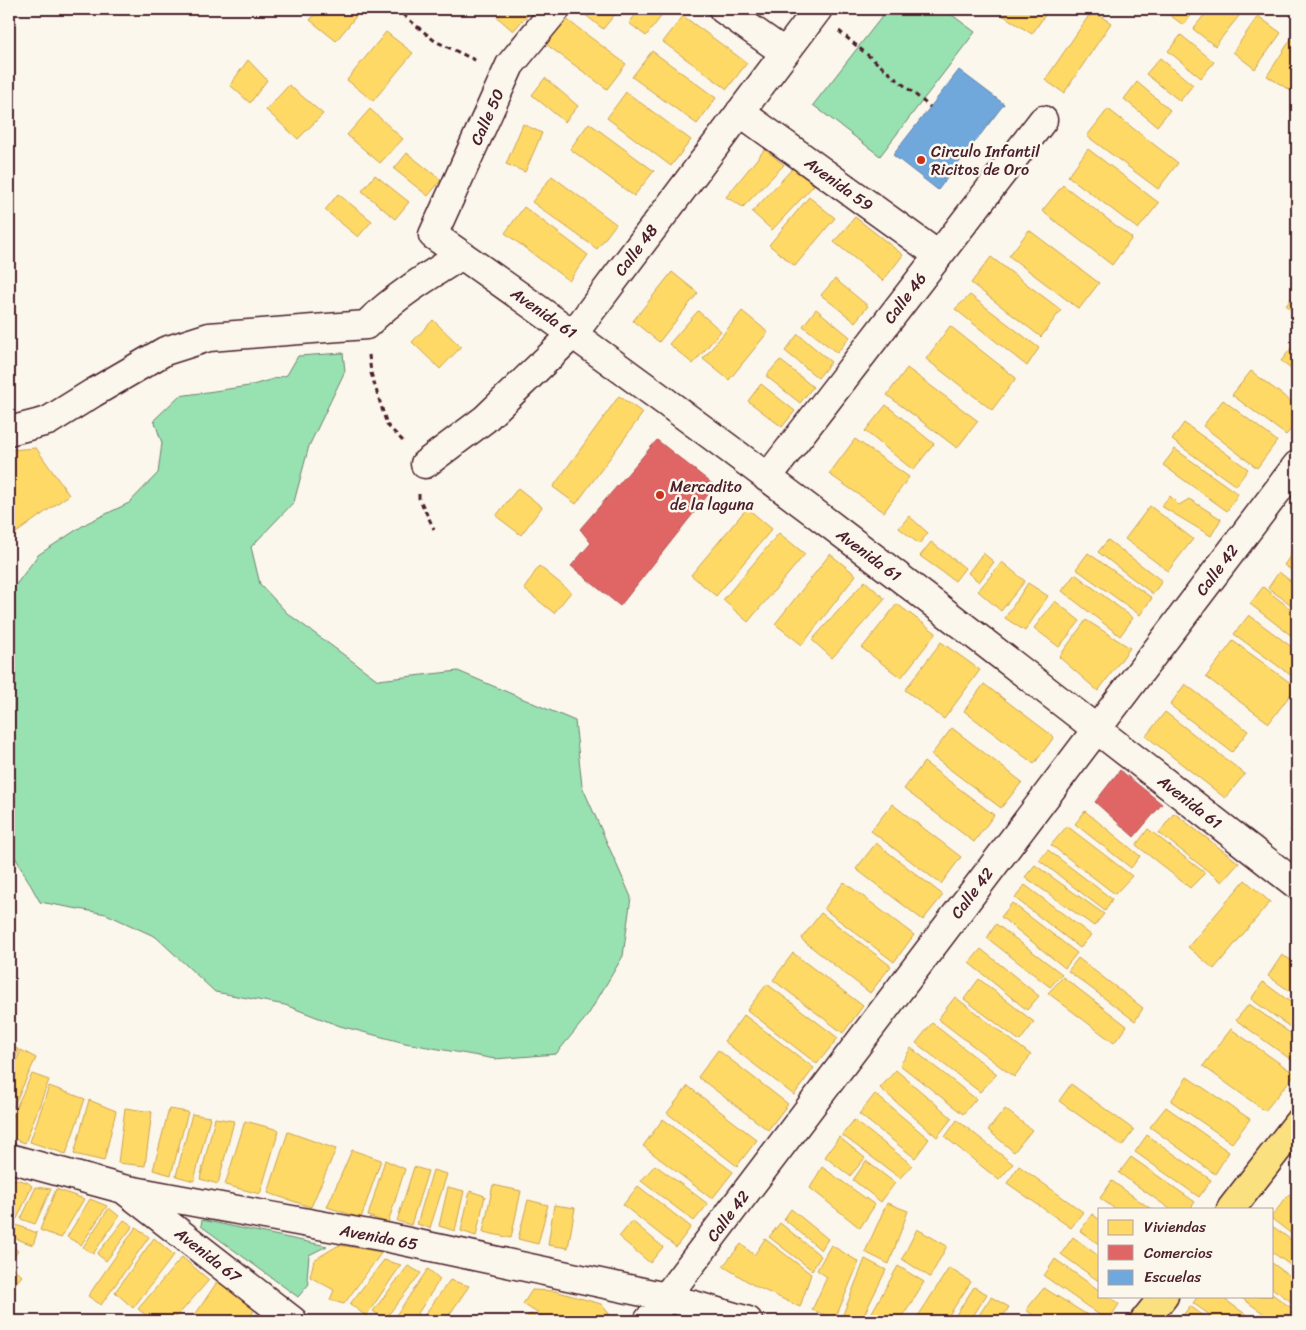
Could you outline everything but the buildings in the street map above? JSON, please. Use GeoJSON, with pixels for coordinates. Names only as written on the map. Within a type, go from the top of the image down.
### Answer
{"type":"FeatureCollection","features":[{"type":"Feature","properties":{"kind":"main road"},"geometry":{"type":"LineString","coordinates":[[1233,1208],[1297,1124]]}},
{"type":"Feature","properties":{"kind":"main road"},"geometry":{"type":"LineString","coordinates":[[1144,1321],[1162,1298]]}},
{"type":"Feature","properties":{"kind":"street","name":"Calle 50"},"geometry":{"type":"LineString","coordinates":[[433,235],[510,65],[556,9]]}},
{"type":"Feature","properties":{"kind":"street"},"geometry":{"type":"LineString","coordinates":[[723,9],[785,53]]}},
{"type":"Feature","properties":{"kind":"street","name":"Calle 48"},"geometry":{"type":"LineString","coordinates":[[425,464],[485,418],[574,333],[817,10]]}},
{"type":"Feature","properties":{"kind":"street","name":"Avenida 59"},"geometry":{"type":"LineString","coordinates":[[740,112],[938,255]]}},
{"type":"Feature","properties":{"kind":"street","name":"Calle 46"},"geometry":{"type":"LineString","coordinates":[[767,478],[1043,120]]}},
{"type":"Feature","properties":{"kind":"street","name":"Avenida 61"},"geometry":{"type":"LineString","coordinates":[[433,235],[574,333],[767,478],[1297,885]]}},
{"type":"Feature","properties":{"kind":"street"},"geometry":{"type":"LineString","coordinates":[[9,431],[48,421],[165,351],[209,337],[366,325],[390,303],[462,255]]}},
{"type":"Feature","properties":{"kind":"street","name":"Calle 42"},"geometry":{"type":"LineString","coordinates":[[648,1321],[1297,465]]}},
{"type":"Feature","properties":{"kind":"street","name":"Avenida 65"},"geometry":{"type":"LineString","coordinates":[[9,1158],[123,1189],[385,1237],[666,1297],[748,1321]]}},
{"type":"Feature","properties":{"kind":"street","name":"Avenida 67"},"geometry":{"type":"LineString","coordinates":[[123,1189],[280,1317]]}},
{"type":"Feature","properties":{"kind":"path"},"geometry":{"type":"LineString","coordinates":[[396,9],[435,41],[480,63],[510,65]]}},
{"type":"Feature","properties":{"kind":"path"},"geometry":{"type":"LineString","coordinates":[[817,10],[930,107]]}},
{"type":"Feature","properties":{"kind":"path"},"geometry":{"type":"LineString","coordinates":[[366,325],[371,373],[387,424],[425,464],[419,498],[434,529]]}},
{"type":"Feature","properties":{"kind":"green space"},"geometry":{"type":"Polygon","coordinates":[[[888,9],[944,9],[975,32],[880,156],[813,105],[888,9]]]}},
{"type":"Feature","properties":{"kind":"green space"},"geometry":{"type":"Polygon","coordinates":[[[343,353],[345,371],[309,446],[294,502],[251,547],[260,584],[287,613],[378,680],[458,671],[575,721],[582,786],[631,897],[623,956],[588,1015],[556,1054],[495,1059],[405,1043],[340,1026],[285,1005],[215,992],[156,937],[106,914],[40,902],[9,846],[9,594],[38,555],[87,523],[129,503],[158,473],[162,443],[154,420],[179,396],[249,386],[287,375],[298,356],[343,353]]]}},
{"type":"Feature","properties":{"kind":"green space"},"geometry":{"type":"Polygon","coordinates":[[[202,1220],[327,1246],[309,1255],[307,1279],[309,1284],[298,1297],[201,1226],[202,1220]]]}},
{"type":"Feature","properties":{"kind":"place","name":"Circulo Infantil Ricitos de Oro"},"geometry":{"type":"Point","coordinates":[921,160]}},
{"type":"Feature","properties":{"kind":"place","name":"Mercadito de la laguna"},"geometry":{"type":"Point","coordinates":[660,495]}}]}
